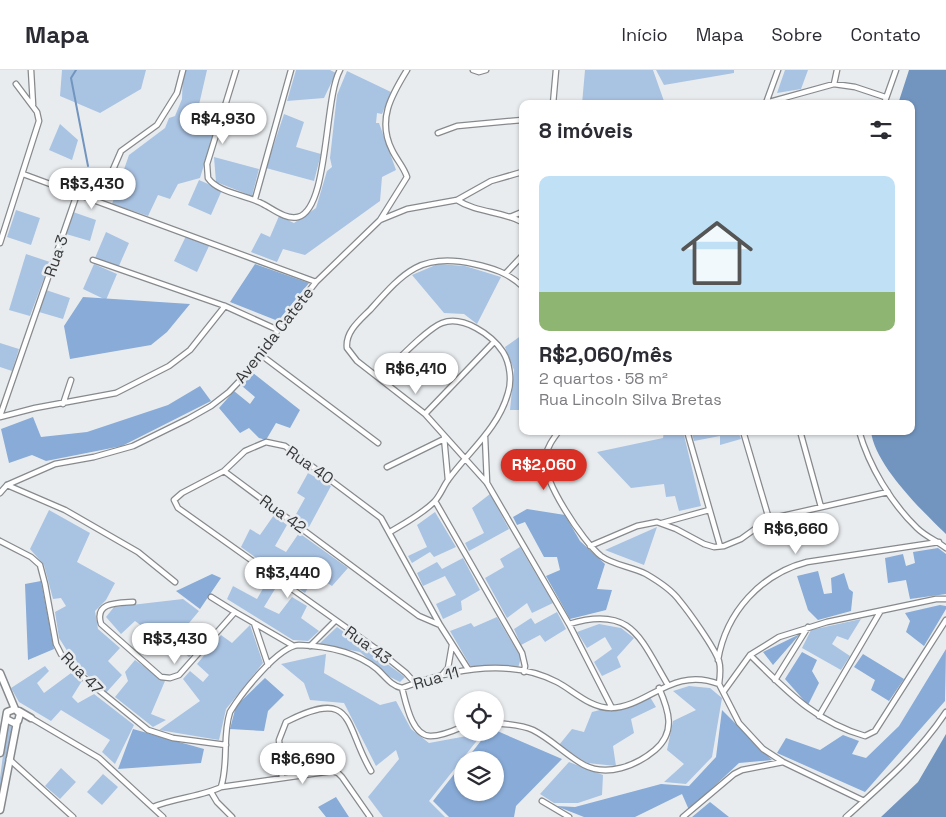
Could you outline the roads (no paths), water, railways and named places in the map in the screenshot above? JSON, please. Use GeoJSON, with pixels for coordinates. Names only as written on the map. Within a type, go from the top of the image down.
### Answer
{"type":"FeatureCollection","features":[{"type":"Feature","properties":{"kind":"main road"},"geometry":{"type":"LineString","coordinates":[[0,673],[16,710],[18,720],[0,810]]}},
{"type":"Feature","properties":{"kind":"main road"},"geometry":{"type":"LineString","coordinates":[[0,753],[7,691]]}},
{"type":"Feature","properties":{"kind":"main road"},"geometry":{"type":"LineString","coordinates":[[3,716],[16,710]]}},
{"type":"Feature","properties":{"kind":"main road"},"geometry":{"type":"LineString","coordinates":[[16,710],[30,718]]}},
{"type":"Feature","properties":{"kind":"main road"},"geometry":{"type":"LineString","coordinates":[[3,716],[10,722],[30,718]]}},
{"type":"Feature","properties":{"kind":"street"},"geometry":{"type":"LineString","coordinates":[[31,70],[33,106]]}},
{"type":"Feature","properties":{"kind":"street"},"geometry":{"type":"LineString","coordinates":[[111,174],[122,151],[157,125],[177,93],[183,70]]}},
{"type":"Feature","properties":{"kind":"street"},"geometry":{"type":"LineString","coordinates":[[236,70],[206,170],[211,183],[255,199],[286,216],[296,217],[304,214],[311,204],[322,174],[333,86],[340,70]]}},
{"type":"Feature","properties":{"kind":"street"},"geometry":{"type":"LineString","coordinates":[[255,199],[291,70]]}},
{"type":"Feature","properties":{"kind":"street"},"geometry":{"type":"LineString","coordinates":[[380,220],[407,177],[388,142],[385,130],[390,97],[407,70]]}},
{"type":"Feature","properties":{"kind":"street"},"geometry":{"type":"LineString","coordinates":[[473,70],[486,70]]}},
{"type":"Feature","properties":{"kind":"street"},"geometry":{"type":"LineString","coordinates":[[553,100],[556,70]]}},
{"type":"Feature","properties":{"kind":"street"},"geometry":{"type":"LineString","coordinates":[[765,100],[778,70]]}},
{"type":"Feature","properties":{"kind":"street"},"geometry":{"type":"LineString","coordinates":[[834,84],[837,70]]}},
{"type":"Feature","properties":{"kind":"street"},"geometry":{"type":"LineString","coordinates":[[885,100],[896,70]]}},
{"type":"Feature","properties":{"kind":"street"},"geometry":{"type":"LineString","coordinates":[[0,242],[38,126],[38,115],[16,84]]}},
{"type":"Feature","properties":{"kind":"street"},"geometry":{"type":"LineString","coordinates":[[775,100],[834,84],[855,87],[886,97]]}},
{"type":"Feature","properties":{"kind":"street"},"geometry":{"type":"LineString","coordinates":[[438,133],[457,126],[519,120]]}},
{"type":"Feature","properties":{"kind":"street","name":"Avenida Catete"},"geometry":{"type":"LineString","coordinates":[[0,493],[7,485],[55,464],[94,457],[133,446],[188,419],[229,392],[261,355],[316,282],[380,220],[407,209],[456,200],[491,181],[519,173]]}},
{"type":"Feature","properties":{"kind":"street"},"geometry":{"type":"LineString","coordinates":[[23,174],[316,282]]}},
{"type":"Feature","properties":{"kind":"street","name":"Rua 3"},"geometry":{"type":"LineString","coordinates":[[0,417],[77,194]]}},
{"type":"Feature","properties":{"kind":"street"},"geometry":{"type":"LineString","coordinates":[[456,200],[469,208],[519,221]]}},
{"type":"Feature","properties":{"kind":"street"},"geometry":{"type":"LineString","coordinates":[[510,217],[519,213]]}},
{"type":"Feature","properties":{"kind":"street"},"geometry":{"type":"LineString","coordinates":[[519,284],[506,273],[484,266],[447,259],[419,265],[374,305],[354,327],[346,342],[353,357],[425,414],[464,460],[487,483],[569,624],[612,708],[630,704],[668,685],[697,680],[719,684]]}},
{"type":"Feature","properties":{"kind":"street"},"geometry":{"type":"LineString","coordinates":[[506,273],[519,259]]}},
{"type":"Feature","properties":{"kind":"street"},"geometry":{"type":"LineString","coordinates":[[93,260],[225,306],[278,330]]}},
{"type":"Feature","properties":{"kind":"street"},"geometry":{"type":"LineString","coordinates":[[0,417],[35,408],[116,393],[169,366],[202,337],[225,306]]}},
{"type":"Feature","properties":{"kind":"street"},"geometry":{"type":"LineString","coordinates":[[379,378],[441,323],[452,321],[472,326],[494,342],[503,352],[509,365],[509,392],[485,437],[448,480],[435,501],[390,532]]}},
{"type":"Feature","properties":{"kind":"street"},"geometry":{"type":"LineString","coordinates":[[425,414],[494,342]]}},
{"type":"Feature","properties":{"kind":"street"},"geometry":{"type":"LineString","coordinates":[[261,355],[378,443]]}},
{"type":"Feature","properties":{"kind":"street"},"geometry":{"type":"LineString","coordinates":[[63,404],[71,380]]}},
{"type":"Feature","properties":{"kind":"street"},"geometry":{"type":"LineString","coordinates":[[556,435],[549,445],[545,459],[546,473],[554,490],[590,546],[610,562],[634,568],[672,592],[680,600],[718,660]]}},
{"type":"Feature","properties":{"kind":"street"},"geometry":{"type":"LineString","coordinates":[[688,435],[720,546]]}},
{"type":"Feature","properties":{"kind":"street"},"geometry":{"type":"LineString","coordinates":[[744,435],[769,519]]}},
{"type":"Feature","properties":{"kind":"street"},"geometry":{"type":"LineString","coordinates":[[801,435],[821,507]]}},
{"type":"Feature","properties":{"kind":"street"},"geometry":{"type":"LineString","coordinates":[[861,435],[868,454],[888,492],[917,528],[946,548]]}},
{"type":"Feature","properties":{"kind":"street"},"geometry":{"type":"LineString","coordinates":[[387,467],[444,436]]}},
{"type":"Feature","properties":{"kind":"street"},"geometry":{"type":"LineString","coordinates":[[444,436],[448,480]]}},
{"type":"Feature","properties":{"kind":"street"},"geometry":{"type":"LineString","coordinates":[[485,437],[487,483]]}},
{"type":"Feature","properties":{"kind":"street","name":"Rua 40"},"geometry":{"type":"LineString","coordinates":[[174,504],[176,497],[224,471],[245,451],[266,442],[279,444],[376,513],[390,532],[440,625],[468,669]]}},
{"type":"Feature","properties":{"kind":"street","name":"Rua 42"},"geometry":{"type":"LineString","coordinates":[[224,471],[419,616],[440,625]]}},
{"type":"Feature","properties":{"kind":"street"},"geometry":{"type":"LineString","coordinates":[[7,485],[65,510],[144,556],[175,582]]}},
{"type":"Feature","properties":{"kind":"street"},"geometry":{"type":"LineString","coordinates":[[590,546],[648,522],[662,524],[704,544],[720,546],[741,539],[769,519],[888,492]]}},
{"type":"Feature","properties":{"kind":"street"},"geometry":{"type":"LineString","coordinates":[[435,501],[522,653],[525,666],[524,672]]}},
{"type":"Feature","properties":{"kind":"street","name":"Rua 43"},"geometry":{"type":"LineString","coordinates":[[174,504],[406,673],[415,683]]}},
{"type":"Feature","properties":{"kind":"street"},"geometry":{"type":"LineString","coordinates":[[662,524],[709,510]]}},
{"type":"Feature","properties":{"kind":"street","name":"Rua 47"},"geometry":{"type":"LineString","coordinates":[[0,541],[31,557],[40,565],[61,654],[92,686],[148,730],[173,738],[226,745]]}},
{"type":"Feature","properties":{"kind":"street"},"geometry":{"type":"LineString","coordinates":[[864,801],[784,762],[751,738],[739,723],[719,684],[718,660],[721,642],[736,612],[753,592],[772,576],[788,567],[807,562],[939,542]]}},
{"type":"Feature","properties":{"kind":"street"},"geometry":{"type":"LineString","coordinates":[[211,597],[292,645],[278,654],[230,712],[226,761],[221,786]]}},
{"type":"Feature","properties":{"kind":"street"},"geometry":{"type":"LineString","coordinates":[[724,691],[750,655],[779,637],[808,627],[936,599],[946,599]]}},
{"type":"Feature","properties":{"kind":"street"},"geometry":{"type":"LineString","coordinates":[[133,602],[108,604],[102,608],[99,613],[102,624],[150,669],[161,676],[170,678],[179,676],[235,612]]}},
{"type":"Feature","properties":{"kind":"street"},"geometry":{"type":"LineString","coordinates":[[819,716],[880,612]]}},
{"type":"Feature","properties":{"kind":"street"},"geometry":{"type":"LineString","coordinates":[[569,624],[598,618],[611,618],[630,626],[640,638],[668,685]]}},
{"type":"Feature","properties":{"kind":"street"},"geometry":{"type":"LineString","coordinates":[[750,655],[792,697],[819,716],[848,731],[865,736],[875,731],[946,620]]}},
{"type":"Feature","properties":{"kind":"street"},"geometry":{"type":"LineString","coordinates":[[310,646],[335,621]]}},
{"type":"Feature","properties":{"kind":"street"},"geometry":{"type":"LineString","coordinates":[[254,623],[268,665]]}},
{"type":"Feature","properties":{"kind":"street"},"geometry":{"type":"LineString","coordinates":[[775,680],[808,627]]}},
{"type":"Feature","properties":{"kind":"street","name":"Rua 11"},"geometry":{"type":"LineString","coordinates":[[292,645],[310,646],[354,654],[378,670],[395,687],[402,688],[468,669],[524,672],[557,682],[600,707],[612,708]]}},
{"type":"Feature","properties":{"kind":"street"},"geometry":{"type":"LineString","coordinates":[[443,675],[448,668],[452,645]]}},
{"type":"Feature","properties":{"kind":"street"},"geometry":{"type":"LineString","coordinates":[[402,688],[414,724],[421,734],[430,737],[454,730]]}},
{"type":"Feature","properties":{"kind":"street"},"geometry":{"type":"LineString","coordinates":[[504,725],[531,730],[584,765],[600,769],[629,767],[645,758],[663,743],[668,733],[670,721],[659,688]]}},
{"type":"Feature","properties":{"kind":"street"},"geometry":{"type":"LineString","coordinates":[[282,778],[280,733],[286,722],[319,708],[335,709],[347,717],[371,771]]}},
{"type":"Feature","properties":{"kind":"street"},"geometry":{"type":"LineString","coordinates":[[846,817],[906,762],[931,734],[946,712]]}},
{"type":"Feature","properties":{"kind":"street"},"geometry":{"type":"LineString","coordinates":[[30,718],[99,758],[164,817]]}},
{"type":"Feature","properties":{"kind":"street"},"geometry":{"type":"LineString","coordinates":[[9,759],[72,816]]}},
{"type":"Feature","properties":{"kind":"street"},"geometry":{"type":"LineString","coordinates":[[683,817],[711,791],[742,770],[784,762]]}},
{"type":"Feature","properties":{"kind":"street"},"geometry":{"type":"LineString","coordinates":[[153,807],[185,796],[211,792],[221,786],[324,771],[338,772],[370,817]]}},
{"type":"Feature","properties":{"kind":"street"},"geometry":{"type":"LineString","coordinates":[[211,792],[217,802],[232,817]]}},
{"type":"Feature","properties":{"kind":"street"},"geometry":{"type":"LineString","coordinates":[[542,801],[569,817]]}},
{"type":"Feature","properties":{"kind":"waterway"},"geometry":{"type":"LineString","coordinates":[[76,70],[71,78],[88,166]]}}]}
